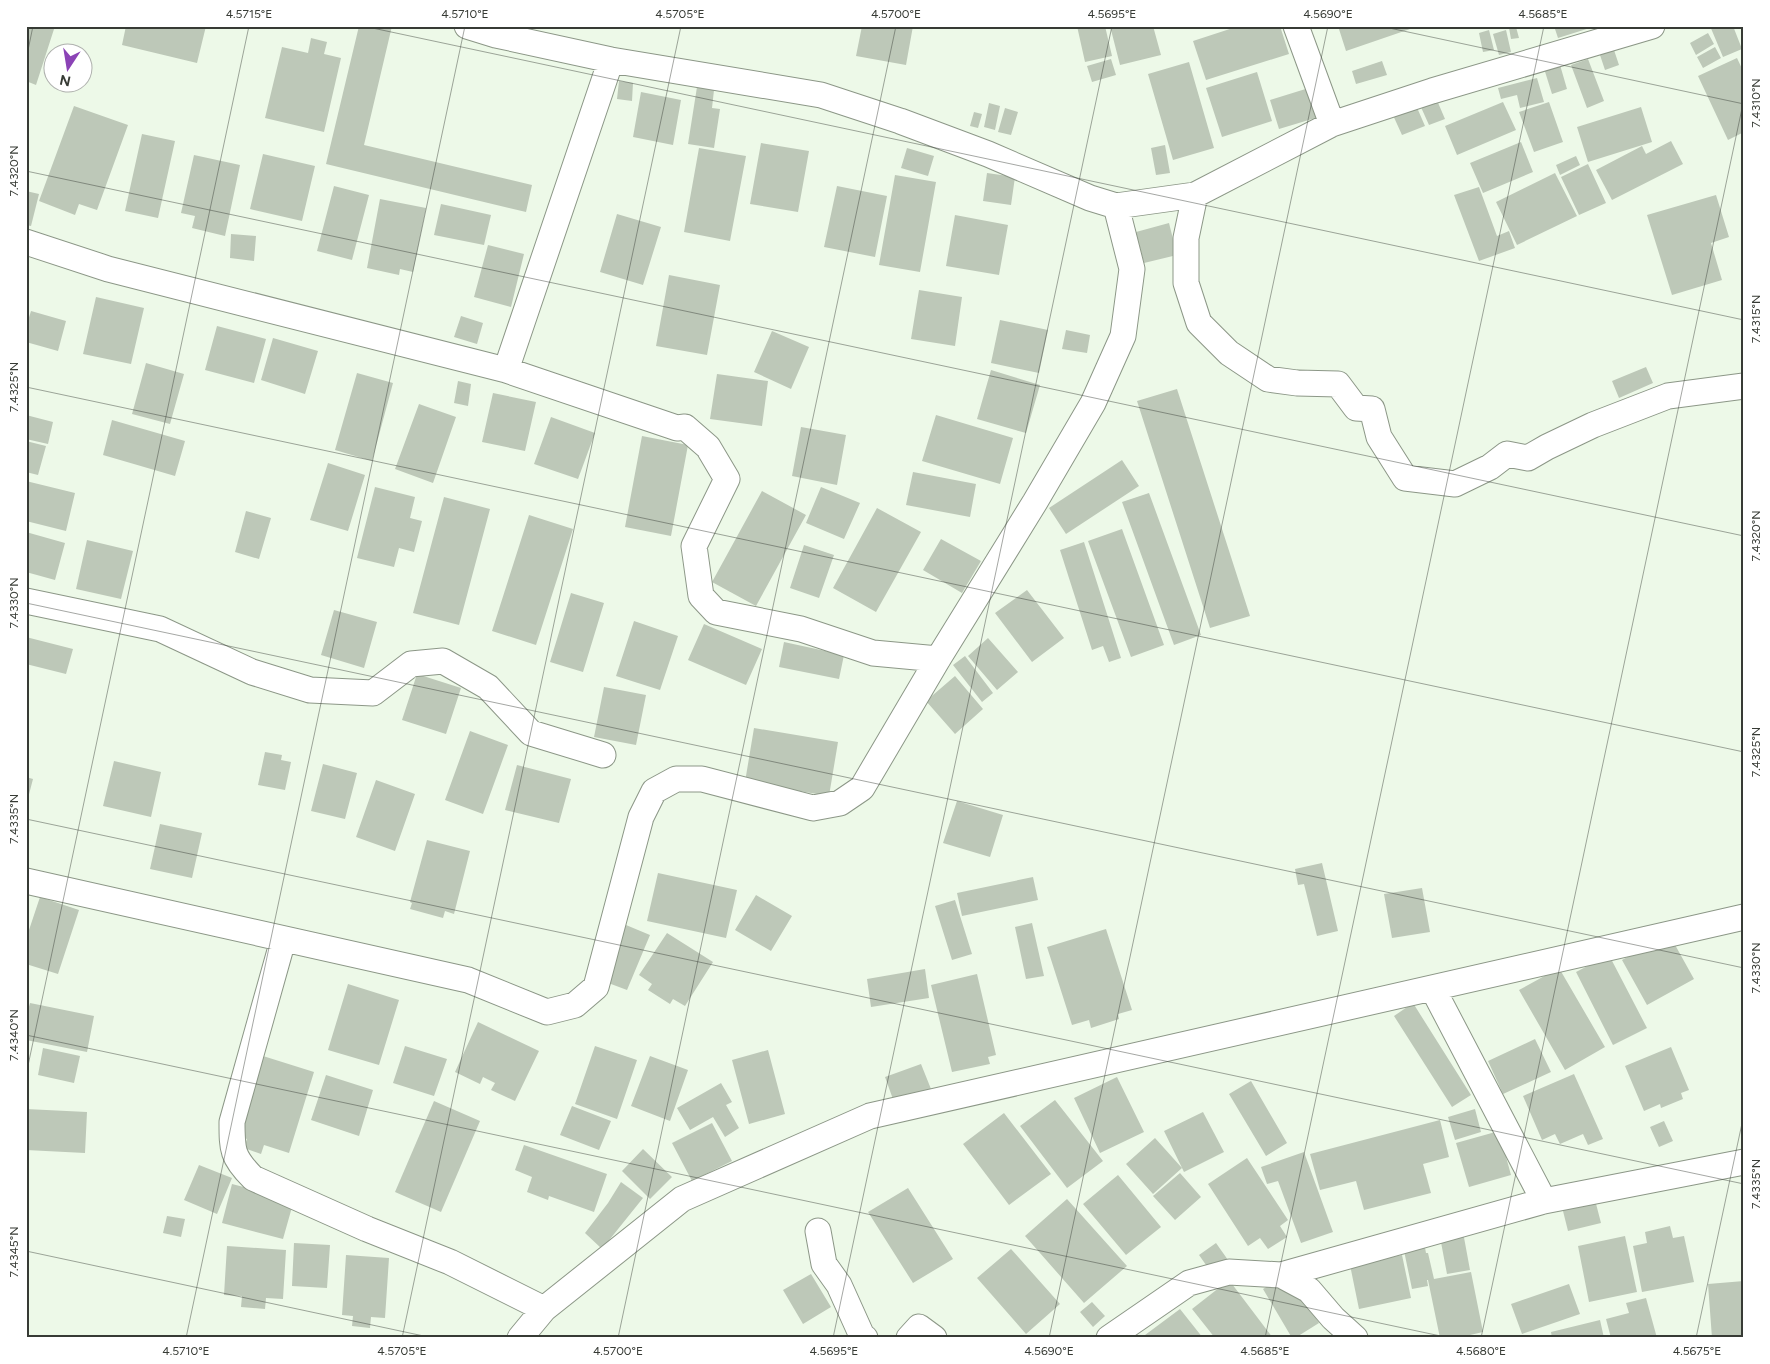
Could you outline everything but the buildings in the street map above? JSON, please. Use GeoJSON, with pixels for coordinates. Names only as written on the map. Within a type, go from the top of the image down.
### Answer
{"type":"FeatureCollection","features":[{"type":"Feature","properties":{"kind":"street"},"geometry":{"type":"LineString","coordinates":[[467,26],[496,36],[611,60],[821,95],[900,121],[988,154],[1090,198],[1116,206],[1194,195],[1332,124],[1432,90],[1652,26]]}},
{"type":"Feature","properties":{"kind":"street"},"geometry":{"type":"LineString","coordinates":[[1296,26],[1332,124]]}},
{"type":"Feature","properties":{"kind":"street"},"geometry":{"type":"LineString","coordinates":[[506,370],[611,60]]}},
{"type":"Feature","properties":{"kind":"street"},"geometry":{"type":"LineString","coordinates":[[1194,195],[1186,238],[1186,283],[1199,323],[1229,353],[1268,379],[1297,383],[1338,384],[1356,408],[1372,409],[1378,437],[1404,478],[1455,484],[1490,467],[1506,454],[1528,458],[1546,447],[1593,425],[1668,396],[1744,386]]}},
{"type":"Feature","properties":{"kind":"street"},"geometry":{"type":"LineString","coordinates":[[26,881],[468,980],[548,1012],[575,1005],[596,987],[641,817],[654,791],[676,779],[702,779],[813,808],[840,803],[862,788],[938,658],[1035,502],[1092,403],[1123,336],[1132,269],[1116,206]]}},
{"type":"Feature","properties":{"kind":"street"},"geometry":{"type":"LineString","coordinates":[[26,242],[108,269],[506,370],[677,428],[685,427],[708,447],[727,479],[694,546],[701,596],[716,612],[801,629],[873,653],[938,658]]}},
{"type":"Feature","properties":{"kind":"street"},"geometry":{"type":"LineString","coordinates":[[26,601],[160,629],[252,672],[310,690],[373,694],[411,664],[443,661],[488,687],[531,733],[603,755]]}},
{"type":"Feature","properties":{"kind":"street"},"geometry":{"type":"LineString","coordinates":[[520,1338],[544,1309],[682,1199],[870,1116],[1744,917]]}},
{"type":"Feature","properties":{"kind":"street"},"geometry":{"type":"LineString","coordinates":[[283,940],[232,1122],[232,1148],[242,1166],[253,1178],[367,1229],[450,1262],[544,1309]]}},
{"type":"Feature","properties":{"kind":"street"},"geometry":{"type":"LineString","coordinates":[[1433,989],[1544,1201]]}},
{"type":"Feature","properties":{"kind":"street"},"geometry":{"type":"LineString","coordinates":[[1109,1338],[1189,1283],[1229,1272],[1281,1275],[1544,1201],[1744,1162]]}},
{"type":"Feature","properties":{"kind":"street"},"geometry":{"type":"LineString","coordinates":[[818,1231],[824,1264],[839,1284],[862,1336],[865,1338]]}},
{"type":"Feature","properties":{"kind":"street"},"geometry":{"type":"LineString","coordinates":[[1281,1275],[1309,1290],[1333,1318],[1355,1338]]}},
{"type":"Feature","properties":{"kind":"street"},"geometry":{"type":"LineString","coordinates":[[909,1338],[919,1327],[934,1338]]}}]}
